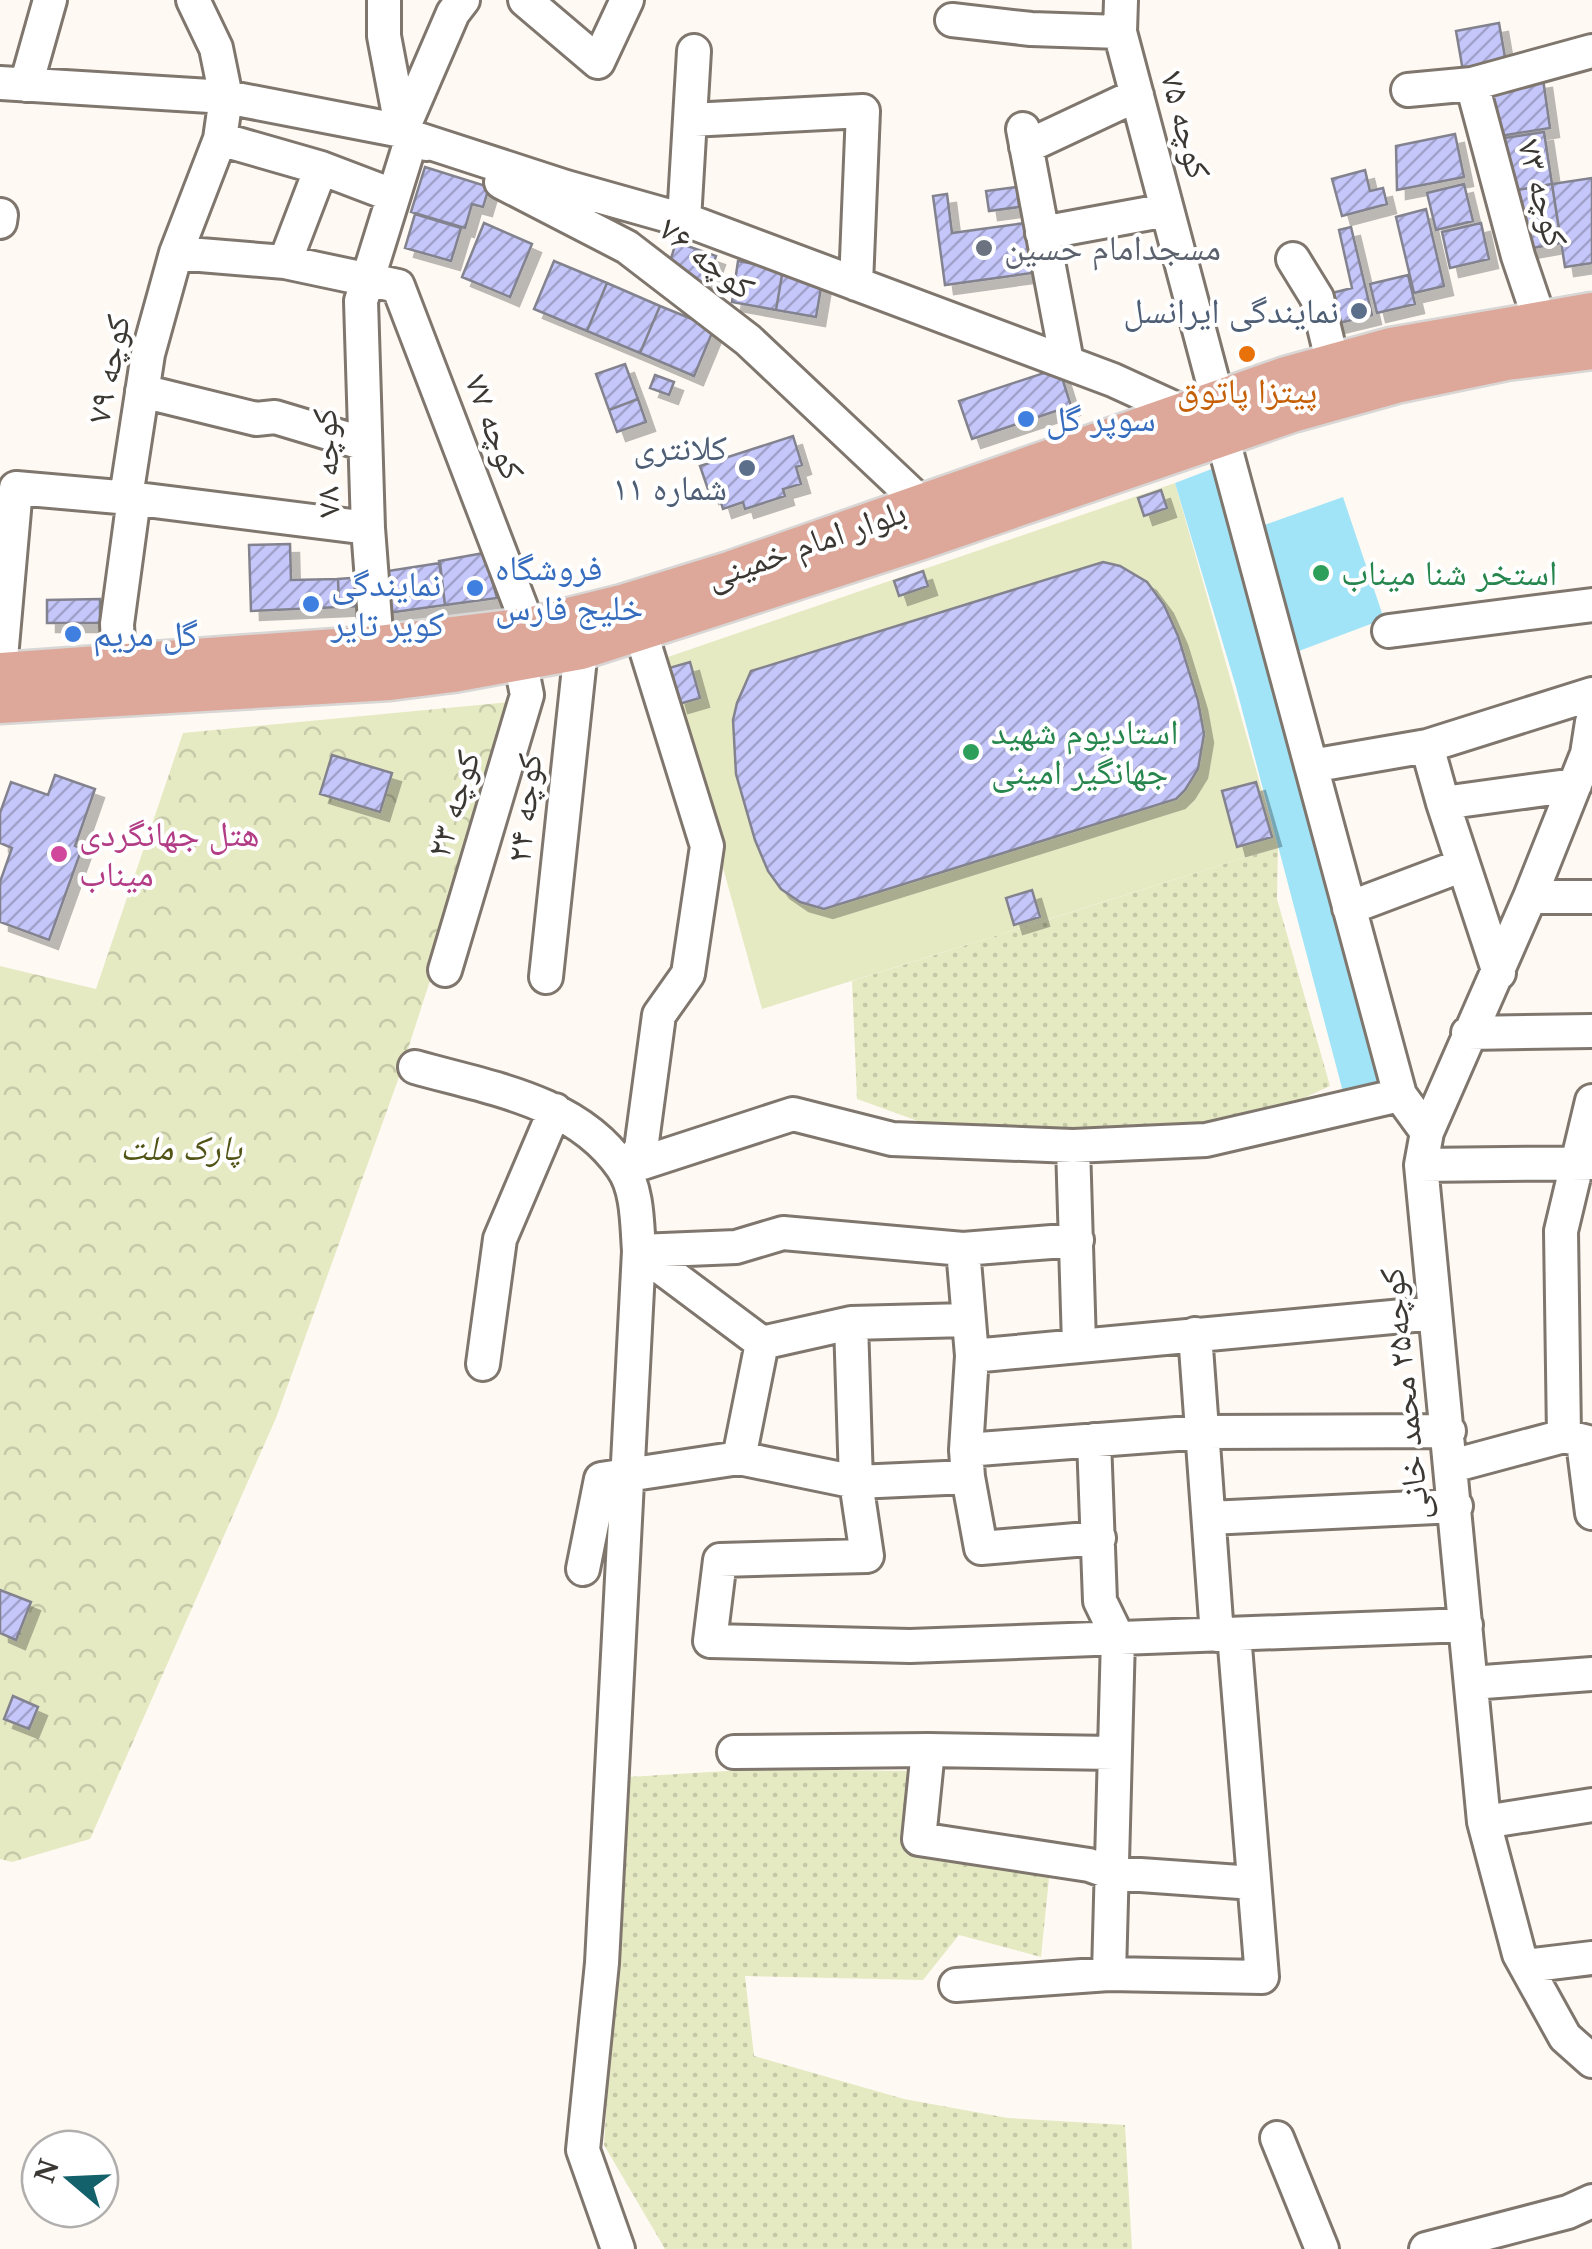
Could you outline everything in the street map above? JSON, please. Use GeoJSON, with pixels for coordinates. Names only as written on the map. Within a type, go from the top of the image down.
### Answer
{"type":"FeatureCollection","features":[{"type":"Feature","properties":{"kind":"main road","name":"بلوار امام خمینی"},"geometry":{"type":"LineString","coordinates":[[0,671],[378,646],[524,644],[581,648],[883,552],[1333,364],[1391,348],[1592,313]]}},
{"type":"Feature","properties":{"kind":"main road","name":"بلوار امام خمینی"},"geometry":{"type":"LineString","coordinates":[[0,703],[390,680],[524,644],[622,605],[923,505],[1208,417],[1507,360],[1592,350]]}},
{"type":"Feature","properties":{"kind":"street"},"geometry":{"type":"LineString","coordinates":[[50,0],[13,84],[226,97],[407,134],[684,220],[1208,417]]}},
{"type":"Feature","properties":{"kind":"street","name":"کوچه ۷۹"},"geometry":{"type":"LineString","coordinates":[[119,664],[117,624],[132,513],[128,484],[148,354],[176,253],[220,139],[226,97],[216,48],[193,0]]}},
{"type":"Feature","properties":{"kind":"street"},"geometry":{"type":"LineString","coordinates":[[384,0],[384,36],[407,134]]}},
{"type":"Feature","properties":{"kind":"street","name":"کوچه ۷۸"},"geometry":{"type":"LineString","coordinates":[[378,646],[368,528],[362,301],[407,134],[453,13],[463,0]]}},
{"type":"Feature","properties":{"kind":"street"},"geometry":{"type":"LineString","coordinates":[[525,0],[598,62],[628,0]]}},
{"type":"Feature","properties":{"kind":"street","name":"کوچه ۷۵"},"geometry":{"type":"LineString","coordinates":[[952,20],[1031,29],[1120,16],[1136,95],[1167,210],[1208,417],[1311,766],[1400,1095],[1426,1132]]}},
{"type":"Feature","properties":{"kind":"street"},"geometry":{"type":"LineString","coordinates":[[684,220],[694,51]]}},
{"type":"Feature","properties":{"kind":"street"},"geometry":{"type":"LineString","coordinates":[[1408,90],[1472,84],[1592,51]]}},
{"type":"Feature","properties":{"kind":"street","name":"کوچه ۷۳"},"geometry":{"type":"LineString","coordinates":[[1472,84],[1518,256],[1540,322]]}},
{"type":"Feature","properties":{"kind":"street"},"geometry":{"type":"LineString","coordinates":[[1067,362],[1025,138],[1136,95]]}},
{"type":"Feature","properties":{"kind":"street"},"geometry":{"type":"LineString","coordinates":[[690,120],[863,111],[856,284]]}},
{"type":"Feature","properties":{"kind":"street","name":"کوچه ۷۶"},"geometry":{"type":"LineString","coordinates":[[407,134],[628,247],[748,340],[923,505]]}},
{"type":"Feature","properties":{"kind":"street"},"geometry":{"type":"LineString","coordinates":[[220,139],[321,168],[392,195]]}},
{"type":"Feature","properties":{"kind":"street"},"geometry":{"type":"LineString","coordinates":[[284,262],[321,168]]}},
{"type":"Feature","properties":{"kind":"street"},"geometry":{"type":"LineString","coordinates":[[1042,233],[1167,210]]}},
{"type":"Feature","properties":{"kind":"street"},"geometry":{"type":"LineString","coordinates":[[0,222],[1,215]]}},
{"type":"Feature","properties":{"kind":"street"},"geometry":{"type":"LineString","coordinates":[[176,253],[284,262],[366,278]]}},
{"type":"Feature","properties":{"kind":"street"},"geometry":{"type":"LineString","coordinates":[[1294,260],[1317,298],[1333,364]]}},
{"type":"Feature","properties":{"kind":"street","name":"کوچه ۷۷"},"geometry":{"type":"LineString","coordinates":[[366,278],[398,286],[524,644]]}},
{"type":"Feature","properties":{"kind":"street"},"geometry":{"type":"LineString","coordinates":[[142,391],[256,419],[275,417],[365,444]]}},
{"type":"Feature","properties":{"kind":"street"},"geometry":{"type":"LineString","coordinates":[[0,671],[16,488],[368,528]]}},
{"type":"Feature","properties":{"kind":"street"},"geometry":{"type":"LineString","coordinates":[[1389,631],[1592,605]]}},
{"type":"Feature","properties":{"kind":"street"},"geometry":{"type":"LineString","coordinates":[[624,1169],[641,1148],[659,1015],[688,974],[707,846],[640,630]]}},
{"type":"Feature","properties":{"kind":"street","name":"کوچه ۲۳"},"geometry":{"type":"LineString","coordinates":[[445,970],[527,696],[524,644]]}},
{"type":"Feature","properties":{"kind":"street","name":"کوچه ۲۴"},"geometry":{"type":"LineString","coordinates":[[546,977],[581,648]]}},
{"type":"Feature","properties":{"kind":"street"},"geometry":{"type":"LineString","coordinates":[[1311,766],[1427,746],[1592,694]]}},
{"type":"Feature","properties":{"kind":"street","name":"کوچه۲۵ محمد خانی"},"geometry":{"type":"LineString","coordinates":[[1590,743],[1498,973],[1426,1132],[1422,1165],[1484,1822],[1519,1954],[1565,2036],[1592,2061]]}},
{"type":"Feature","properties":{"kind":"street"},"geometry":{"type":"LineString","coordinates":[[1427,746],[1498,973]]}},
{"type":"Feature","properties":{"kind":"street"},"geometry":{"type":"LineString","coordinates":[[1442,803],[1575,785]]}},
{"type":"Feature","properties":{"kind":"street"},"geometry":{"type":"LineString","coordinates":[[1349,908],[1464,866]]}},
{"type":"Feature","properties":{"kind":"street"},"geometry":{"type":"LineString","coordinates":[[1530,897],[1592,897]]}},
{"type":"Feature","properties":{"kind":"street"},"geometry":{"type":"LineString","coordinates":[[1468,1032],[1592,1031]]}},
{"type":"Feature","properties":{"kind":"street"},"geometry":{"type":"LineString","coordinates":[[415,1068],[523,1098],[582,1126],[624,1169],[636,1212],[639,1251],[602,1963],[582,2150],[618,2249]]}},
{"type":"Feature","properties":{"kind":"street"},"geometry":{"type":"LineString","coordinates":[[624,1169],[792,1114],[892,1140],[1073,1146],[1206,1140],[1400,1095]]}},
{"type":"Feature","properties":{"kind":"street"},"geometry":{"type":"LineString","coordinates":[[1592,1101],[1585,1163],[1561,1231],[1580,1440],[1592,1514]]}},
{"type":"Feature","properties":{"kind":"street"},"geometry":{"type":"LineString","coordinates":[[483,1364],[500,1239],[555,1110]]}},
{"type":"Feature","properties":{"kind":"street"},"geometry":{"type":"LineString","coordinates":[[1073,1146],[1079,1344]]}},
{"type":"Feature","properties":{"kind":"street"},"geometry":{"type":"LineString","coordinates":[[1422,1165],[1585,1163]]}},
{"type":"Feature","properties":{"kind":"street"},"geometry":{"type":"LineString","coordinates":[[639,1251],[736,1248],[782,1233],[963,1249],[1077,1240]]}},
{"type":"Feature","properties":{"kind":"street"},"geometry":{"type":"LineString","coordinates":[[963,1249],[972,1356],[967,1463],[981,1548],[1099,1538]]}},
{"type":"Feature","properties":{"kind":"street"},"geometry":{"type":"LineString","coordinates":[[639,1251],[762,1343],[852,1323],[967,1320]]}},
{"type":"Feature","properties":{"kind":"street"},"geometry":{"type":"LineString","coordinates":[[972,1356],[1435,1313]]}},
{"type":"Feature","properties":{"kind":"street"},"geometry":{"type":"LineString","coordinates":[[852,1323],[856,1482],[867,1556],[720,1560],[710,1641],[910,1646],[1466,1625]]}},
{"type":"Feature","properties":{"kind":"street"},"geometry":{"type":"LineString","coordinates":[[956,1986],[1109,1974],[1262,1977],[1226,1634],[1209,1518],[1195,1334]]}},
{"type":"Feature","properties":{"kind":"street"},"geometry":{"type":"LineString","coordinates":[[739,1458],[762,1343]]}},
{"type":"Feature","properties":{"kind":"street"},"geometry":{"type":"LineString","coordinates":[[583,1569],[601,1479],[739,1458],[856,1482],[1094,1440],[1203,1432],[1449,1431]]}},
{"type":"Feature","properties":{"kind":"street"},"geometry":{"type":"LineString","coordinates":[[1094,1440],[1100,1601],[1118,1638],[1109,1974]]}},
{"type":"Feature","properties":{"kind":"street"},"geometry":{"type":"LineString","coordinates":[[1452,1466],[1580,1440]]}},
{"type":"Feature","properties":{"kind":"street"},"geometry":{"type":"LineString","coordinates":[[1209,1518],[1456,1506]]}},
{"type":"Feature","properties":{"kind":"street"},"geometry":{"type":"LineString","coordinates":[[1471,1683],[1592,1674]]}},
{"type":"Feature","properties":{"kind":"street"},"geometry":{"type":"LineString","coordinates":[[928,1750],[920,1839],[1089,1865],[1112,1873],[1254,1884]]}},
{"type":"Feature","properties":{"kind":"street"},"geometry":{"type":"LineString","coordinates":[[734,1752],[1115,1753]]}},
{"type":"Feature","properties":{"kind":"street"},"geometry":{"type":"LineString","coordinates":[[1484,1822],[1592,1805]]}},
{"type":"Feature","properties":{"kind":"street"},"geometry":{"type":"LineString","coordinates":[[1526,1966],[1592,1958]]}},
{"type":"Feature","properties":{"kind":"street"},"geometry":{"type":"LineString","coordinates":[[1278,2138],[1322,2249]]}},
{"type":"Feature","properties":{"kind":"street"},"geometry":{"type":"LineString","coordinates":[[1426,2249],[1568,2212],[1592,2201]]}},
{"type":"Feature","properties":{"kind":"green space","name":"استادیوم شهید جهانگیر امینی"},"geometry":{"type":"Polygon","coordinates":[[[1175,483],[1278,847],[762,1009],[665,658],[1175,483]]]}},
{"type":"Feature","properties":{"kind":"green space","name":"پارک ملت"},"geometry":{"type":"Polygon","coordinates":[[[520,701],[398,1080],[276,1418],[90,1839],[12,1862],[0,1859],[0,966],[96,989],[183,733],[520,701]]]}},
{"type":"Feature","properties":{"kind":"green space"},"geometry":{"type":"Polygon","coordinates":[[[1278,847],[1277,899],[1330,1086],[1221,1136],[929,1125],[857,1099],[852,981],[1278,847]]]}},
{"type":"Feature","properties":{"kind":"green space"},"geometry":{"type":"Polygon","coordinates":[[[759,1769],[908,1771],[919,1850],[1049,1878],[1041,1957],[959,1935],[923,1980],[745,1976],[754,2056],[904,2099],[1008,2118],[1125,2125],[1132,2249],[665,2249],[604,2145],[628,1777],[759,1769]]]}},
{"type":"Feature","properties":{"kind":"water"},"geometry":{"type":"Polygon","coordinates":[[[1222,465],[1390,1078],[1343,1092],[1236,687],[1175,483],[1222,465]]]}},
{"type":"Feature","properties":{"kind":"water","name":"استخر شنا میناب"},"geometry":{"type":"Polygon","coordinates":[[[1343,497],[1384,619],[1299,651],[1259,527],[1343,497]]]}},
{"type":"Feature","properties":{"kind":"building"},"geometry":{"type":"Polygon","coordinates":[[[1499,23],[1506,63],[1463,71],[1456,31],[1499,23]]]}},
{"type":"Feature","properties":{"kind":"building"},"geometry":{"type":"Polygon","coordinates":[[[1543,79],[1550,128],[1494,137],[1486,88],[1543,79]]]}},
{"type":"Feature","properties":{"kind":"building"},"geometry":{"type":"Polygon","coordinates":[[[1544,132],[1552,184],[1506,192],[1498,139],[1544,132]]]}},
{"type":"Feature","properties":{"kind":"building"},"geometry":{"type":"Polygon","coordinates":[[[1455,134],[1464,177],[1397,190],[1396,146],[1455,134]]]}},
{"type":"Feature","properties":{"kind":"building"},"geometry":{"type":"Polygon","coordinates":[[[425,167],[489,187],[483,207],[472,204],[465,228],[411,212],[425,167]]]}},
{"type":"Feature","properties":{"kind":"building"},"geometry":{"type":"Polygon","coordinates":[[[1365,170],[1370,191],[1383,188],[1387,204],[1342,216],[1332,179],[1365,170]]]}},
{"type":"Feature","properties":{"kind":"building"},"geometry":{"type":"Polygon","coordinates":[[[1592,178],[1592,263],[1565,267],[1552,184],[1592,178]]]}},
{"type":"Feature","properties":{"kind":"building"},"geometry":{"type":"Polygon","coordinates":[[[1464,184],[1473,221],[1436,230],[1427,193],[1464,184]]]}},
{"type":"Feature","properties":{"kind":"building"},"geometry":{"type":"Polygon","coordinates":[[[1552,184],[1561,243],[1521,250],[1506,192],[1552,184]]]}},
{"type":"Feature","properties":{"kind":"building"},"geometry":{"type":"Polygon","coordinates":[[[1017,187],[1019,207],[989,211],[986,191],[1017,187]]]}},
{"type":"Feature","properties":{"kind":"building","name":"مسجدامام حسین"},"geometry":{"type":"Polygon","coordinates":[[[947,194],[952,233],[1025,223],[1032,273],[945,285],[933,196],[947,194]]]}},
{"type":"Feature","properties":{"kind":"building"},"geometry":{"type":"Polygon","coordinates":[[[1426,209],[1444,286],[1414,293],[1396,217],[1426,209]]]}},
{"type":"Feature","properties":{"kind":"building"},"geometry":{"type":"Polygon","coordinates":[[[415,214],[461,228],[451,261],[405,248],[415,214]]]}},
{"type":"Feature","properties":{"kind":"building"},"geometry":{"type":"Polygon","coordinates":[[[484,223],[532,244],[510,297],[462,277],[484,223]]]}},
{"type":"Feature","properties":{"kind":"building"},"geometry":{"type":"Polygon","coordinates":[[[1481,223],[1489,259],[1450,268],[1442,232],[1481,223]]]}},
{"type":"Feature","properties":{"kind":"building"},"geometry":{"type":"Polygon","coordinates":[[[1351,227],[1372,315],[1327,326],[1320,296],[1352,288],[1339,230],[1351,227]]]}},
{"type":"Feature","properties":{"kind":"building"},"geometry":{"type":"Polygon","coordinates":[[[676,242],[716,256],[704,291],[670,262],[676,242]]]}},
{"type":"Feature","properties":{"kind":"building"},"geometry":{"type":"Polygon","coordinates":[[[554,261],[607,283],[587,331],[534,309],[554,261]]]}},
{"type":"Feature","properties":{"kind":"building"},"geometry":{"type":"Polygon","coordinates":[[[738,261],[783,269],[776,310],[732,302],[738,261]]]}},
{"type":"Feature","properties":{"kind":"building"},"geometry":{"type":"Polygon","coordinates":[[[783,269],[823,276],[816,317],[776,310],[783,269]]]}},
{"type":"Feature","properties":{"kind":"building"},"geometry":{"type":"Polygon","coordinates":[[[1408,275],[1415,304],[1377,313],[1370,284],[1408,275]]]}},
{"type":"Feature","properties":{"kind":"building"},"geometry":{"type":"Polygon","coordinates":[[[607,283],[660,306],[640,353],[587,331],[607,283]]]}},
{"type":"Feature","properties":{"kind":"building"},"geometry":{"type":"Polygon","coordinates":[[[660,306],[714,328],[694,376],[640,353],[660,306]]]}},
{"type":"Feature","properties":{"kind":"building"},"geometry":{"type":"Polygon","coordinates":[[[625,364],[638,399],[609,410],[596,374],[625,364]]]}},
{"type":"Feature","properties":{"kind":"building"},"geometry":{"type":"Polygon","coordinates":[[[1059,368],[1071,406],[972,439],[959,401],[1059,368]]]}},
{"type":"Feature","properties":{"kind":"building"},"geometry":{"type":"Polygon","coordinates":[[[655,375],[674,382],[669,395],[650,388],[655,375]]]}},
{"type":"Feature","properties":{"kind":"building"},"geometry":{"type":"Polygon","coordinates":[[[638,399],[646,422],[617,432],[609,410],[638,399]]]}},
{"type":"Feature","properties":{"kind":"building"},"geometry":{"type":"Polygon","coordinates":[[[793,436],[802,465],[796,467],[801,484],[783,489],[785,496],[745,509],[743,502],[723,509],[718,493],[710,495],[700,466],[793,436]]]}},
{"type":"Feature","properties":{"kind":"building"},"geometry":{"type":"Polygon","coordinates":[[[1161,490],[1167,508],[1144,516],[1138,498],[1161,490]]]}},
{"type":"Feature","properties":{"kind":"building"},"geometry":{"type":"Polygon","coordinates":[[[290,544],[291,580],[338,579],[339,607],[251,611],[249,545],[290,544]]]}},
{"type":"Feature","properties":{"kind":"building"},"geometry":{"type":"Polygon","coordinates":[[[484,553],[497,598],[445,605],[439,561],[484,553]]]}},
{"type":"Feature","properties":{"kind":"building"},"geometry":{"type":"Polygon","coordinates":[[[1103,562],[1120,566],[1147,582],[1164,605],[1178,636],[1204,734],[1198,769],[1185,790],[1176,799],[824,909],[800,902],[781,889],[768,871],[755,840],[736,774],[733,720],[751,671],[1103,562]]]}},
{"type":"Feature","properties":{"kind":"building"},"geometry":{"type":"Polygon","coordinates":[[[440,563],[445,605],[380,614],[375,573],[440,563]]]}},
{"type":"Feature","properties":{"kind":"building"},"geometry":{"type":"Polygon","coordinates":[[[923,571],[928,586],[899,596],[894,581],[923,571]]]}},
{"type":"Feature","properties":{"kind":"building"},"geometry":{"type":"Polygon","coordinates":[[[365,577],[366,606],[339,607],[338,579],[365,577]]]}},
{"type":"Feature","properties":{"kind":"building"},"geometry":{"type":"Polygon","coordinates":[[[100,599],[100,623],[47,623],[47,600],[100,599]]]}},
{"type":"Feature","properties":{"kind":"building"},"geometry":{"type":"Polygon","coordinates":[[[690,662],[700,698],[679,704],[669,668],[690,662]]]}},
{"type":"Feature","properties":{"kind":"building"},"geometry":{"type":"Polygon","coordinates":[[[332,755],[392,773],[380,812],[320,794],[332,755]]]}},
{"type":"Feature","properties":{"kind":"building"},"geometry":{"type":"Polygon","coordinates":[[[55,775],[95,789],[75,846],[82,848],[49,940],[0,922],[0,882],[12,848],[0,843],[0,813],[11,782],[48,795],[55,775]]]}},
{"type":"Feature","properties":{"kind":"building"},"geometry":{"type":"Polygon","coordinates":[[[1256,782],[1272,837],[1237,847],[1222,791],[1256,782]]]}},
{"type":"Feature","properties":{"kind":"building"},"geometry":{"type":"Polygon","coordinates":[[[1032,890],[1040,917],[1014,925],[1006,898],[1032,890]]]}},
{"type":"Feature","properties":{"kind":"building"},"geometry":{"type":"Polygon","coordinates":[[[0,1590],[31,1602],[16,1640],[0,1633],[0,1590]]]}},
{"type":"Feature","properties":{"kind":"building"},"geometry":{"type":"Polygon","coordinates":[[[13,1696],[38,1707],[29,1729],[4,1719],[13,1696]]]}},
{"type":"Feature","properties":{"kind":"place","name":"مسجدامام حسین"},"geometry":{"type":"Point","coordinates":[984,248]}},
{"type":"Feature","properties":{"kind":"place","name":"نمایندگی ایرانسل"},"geometry":{"type":"Point","coordinates":[1359,311]}},
{"type":"Feature","properties":{"kind":"place","name":"پیتزا پاتوق"},"geometry":{"type":"Point","coordinates":[1247,354]}},
{"type":"Feature","properties":{"kind":"place","name":"سوپر گل"},"geometry":{"type":"Point","coordinates":[1026,419]}},
{"type":"Feature","properties":{"kind":"place","name":"کلانتری شماره ۱۱"},"geometry":{"type":"Point","coordinates":[747,468]}},
{"type":"Feature","properties":{"kind":"place","name":"استخر شنا میناب"},"geometry":{"type":"Point","coordinates":[1321,573]}},
{"type":"Feature","properties":{"kind":"place","name":"فروشگاه خلیج فارس"},"geometry":{"type":"Point","coordinates":[475,588]}},
{"type":"Feature","properties":{"kind":"place","name":"نمایندگی کویر تایر"},"geometry":{"type":"Point","coordinates":[311,604]}},
{"type":"Feature","properties":{"kind":"place","name":"گل مریم"},"geometry":{"type":"Point","coordinates":[73,634]}},
{"type":"Feature","properties":{"kind":"place","name":"استادیوم شهید جهانگیر امینی"},"geometry":{"type":"Point","coordinates":[971,752]}},
{"type":"Feature","properties":{"kind":"place","name":"هتل جهانگردی میناب"},"geometry":{"type":"Point","coordinates":[59,854]}}]}
